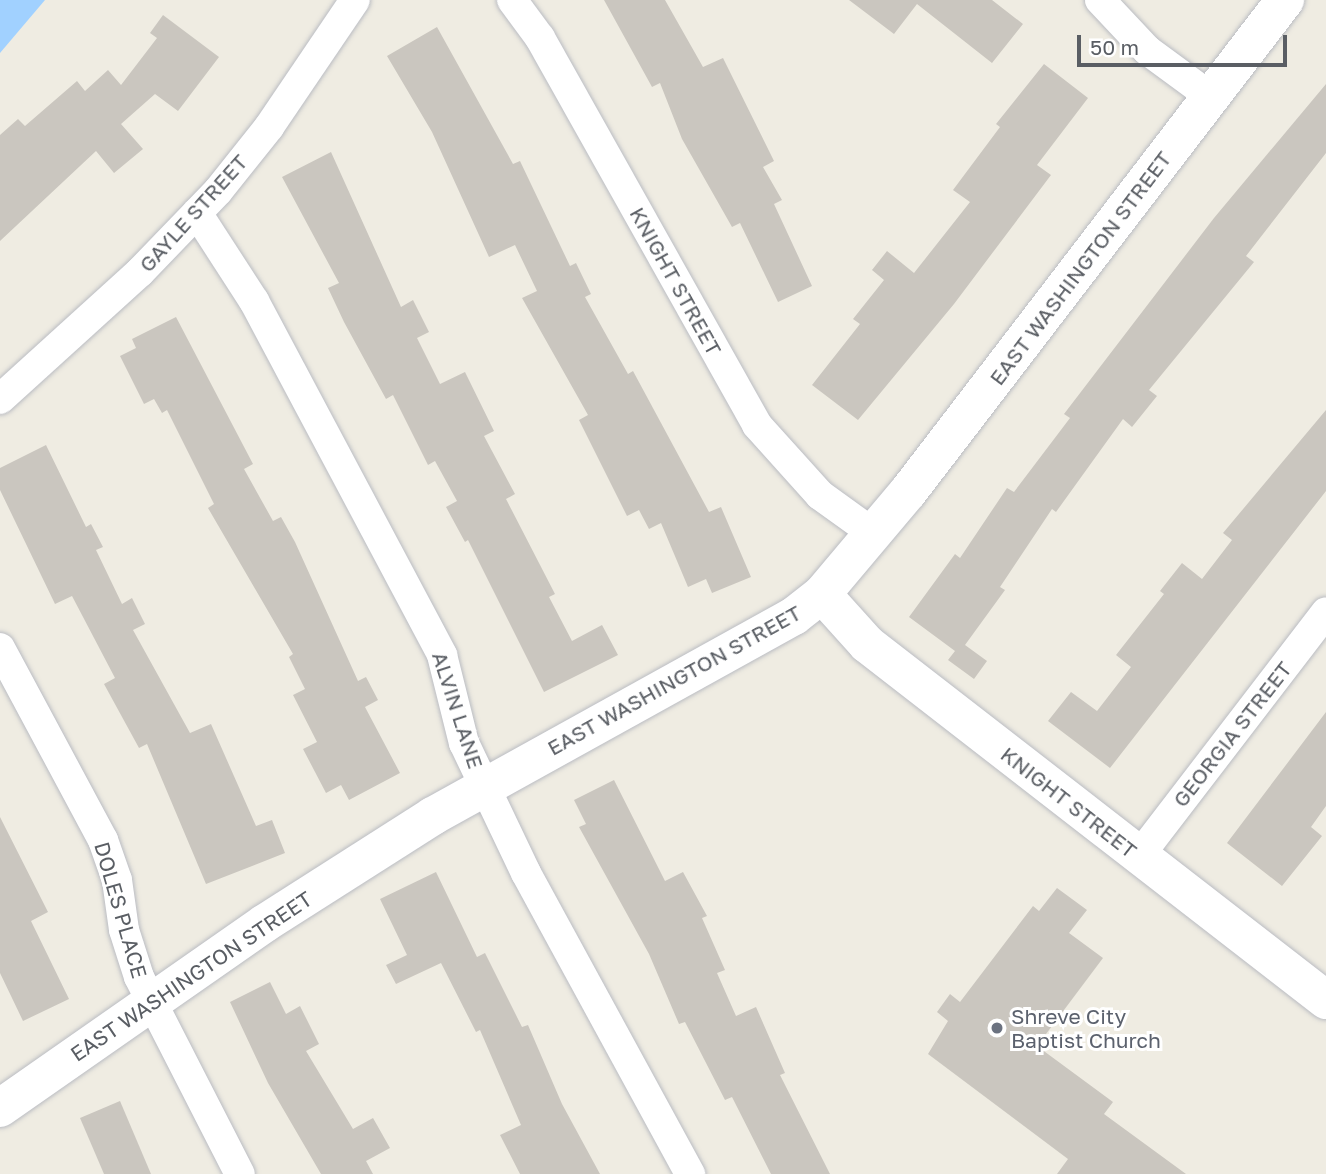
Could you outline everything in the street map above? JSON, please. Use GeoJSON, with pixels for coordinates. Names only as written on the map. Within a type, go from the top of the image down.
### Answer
{"type":"FeatureCollection","features":[{"type":"Feature","properties":{"kind":"street","name":"GAYLE STREET"},"geometry":{"type":"LineString","coordinates":[[0,398],[140,272],[197,213],[269,127],[355,0]]}},
{"type":"Feature","properties":{"kind":"street","name":"KNIGHT STREET"},"geometry":{"type":"LineString","coordinates":[[512,0],[540,38],[757,425],[820,495],[874,534]]}},
{"type":"Feature","properties":{"kind":"street"},"geometry":{"type":"LineString","coordinates":[[1100,0],[1147,50],[1211,97]]}},
{"type":"Feature","properties":{"kind":"street","name":"EAST WASHINGTON STREET"},"geometry":{"type":"LineString","coordinates":[[0,1108],[265,923],[485,786],[794,616],[821,594],[874,534],[1285,0]]}},
{"type":"Feature","properties":{"kind":"street","name":"ALVIN LANE"},"geometry":{"type":"LineString","coordinates":[[197,213],[254,301],[442,655],[464,743],[526,873],[690,1174]]}},
{"type":"Feature","properties":{"kind":"street","name":"KNIGHT STREET"},"geometry":{"type":"LineString","coordinates":[[821,594],[867,644],[1326,1000]]}},
{"type":"Feature","properties":{"kind":"street","name":"GEORGIA STREET"},"geometry":{"type":"LineString","coordinates":[[1139,856],[1326,612]]}},
{"type":"Feature","properties":{"kind":"street","name":"DOLES PLACE"},"geometry":{"type":"LineString","coordinates":[[0,648],[103,840],[117,880],[124,930],[150,1003],[240,1174]]}},
{"type":"Feature","properties":{"kind":"water"},"geometry":{"type":"Polygon","coordinates":[[[0,0],[45,0],[0,53],[0,0]]]}},
{"type":"Feature","properties":{"kind":"building"},"geometry":{"type":"Polygon","coordinates":[[[604,0],[665,0],[703,67],[723,58],[774,161],[763,167],[782,200],[774,204],[812,286],[778,302],[740,223],[732,227],[682,139],[660,83],[652,87],[604,0]]]}},
{"type":"Feature","properties":{"kind":"building"},"geometry":{"type":"Polygon","coordinates":[[[849,0],[992,0],[1023,24],[992,63],[917,4],[894,34],[849,0]]]}},
{"type":"Feature","properties":{"kind":"building"},"geometry":{"type":"Polygon","coordinates":[[[163,15],[219,57],[178,111],[155,94],[121,124],[143,149],[114,173],[96,151],[0,241],[0,135],[18,119],[25,126],[77,81],[85,91],[108,70],[121,85],[157,38],[150,33],[163,15]]]}},
{"type":"Feature","properties":{"kind":"building"},"geometry":{"type":"Polygon","coordinates":[[[437,27],[513,164],[520,161],[570,266],[576,263],[591,294],[585,297],[628,374],[633,371],[709,512],[721,507],[751,577],[712,593],[706,579],[688,587],[661,523],[649,529],[639,510],[627,516],[579,420],[588,415],[522,298],[537,291],[515,245],[489,257],[432,132],[387,56],[437,27]]]}},
{"type":"Feature","properties":{"kind":"building"},"geometry":{"type":"Polygon","coordinates":[[[1044,64],[1088,98],[1037,165],[1051,175],[954,304],[858,420],[812,385],[860,324],[853,319],[884,280],[872,270],[887,251],[914,273],[970,202],[953,190],[1000,127],[996,124],[1044,64]]]}},
{"type":"Feature","properties":{"kind":"building"},"geometry":{"type":"Polygon","coordinates":[[[1326,84],[1326,153],[1246,256],[1254,262],[1149,390],[1157,396],[1132,427],[1123,419],[1056,512],[1052,509],[1000,587],[1005,590],[965,645],[987,661],[974,679],[948,660],[955,651],[909,617],[955,554],[960,558],[1007,488],[1014,492],[1070,418],[1064,414],[1214,218],[1326,84]]]}},
{"type":"Feature","properties":{"kind":"building"},"geometry":{"type":"Polygon","coordinates":[[[331,152],[401,307],[413,300],[429,332],[417,338],[440,384],[465,372],[494,431],[484,436],[515,494],[506,499],[555,594],[549,597],[572,641],[602,625],[618,655],[544,692],[468,540],[465,542],[446,507],[457,501],[435,461],[428,465],[393,395],[386,399],[344,322],[328,288],[339,283],[282,177],[331,152]]]}},
{"type":"Feature","properties":{"kind":"building"},"geometry":{"type":"Polygon","coordinates":[[[176,317],[253,464],[244,469],[273,521],[281,517],[358,681],[366,677],[378,700],[365,707],[400,773],[349,800],[341,785],[326,793],[303,749],[317,742],[293,695],[305,689],[289,657],[293,654],[208,508],[214,504],[167,410],[162,413],[154,399],[144,404],[120,356],[136,348],[132,339],[176,317]]]}},
{"type":"Feature","properties":{"kind":"building"},"geometry":{"type":"Polygon","coordinates":[[[1326,410],[1326,491],[1110,768],[1048,721],[1071,692],[1097,711],[1131,667],[1116,655],[1164,594],[1160,591],[1182,563],[1202,579],[1232,540],[1223,533],[1326,410]]]}},
{"type":"Feature","properties":{"kind":"building"},"geometry":{"type":"Polygon","coordinates":[[[46,445],[86,527],[91,524],[103,547],[96,550],[122,604],[132,598],[145,624],[133,630],[190,733],[211,724],[256,826],[272,820],[285,853],[206,884],[147,744],[139,748],[104,684],[115,678],[72,596],[55,604],[0,490],[0,468],[46,445]]]}},
{"type":"Feature","properties":{"kind":"building"},"geometry":{"type":"Polygon","coordinates":[[[1326,712],[1326,806],[1311,827],[1322,836],[1282,886],[1227,843],[1326,712]]]}},
{"type":"Feature","properties":{"kind":"building"},"geometry":{"type":"Polygon","coordinates":[[[614,780],[665,881],[683,872],[707,916],[702,918],[725,970],[717,973],[736,1016],[756,1007],[785,1073],[780,1075],[830,1174],[771,1174],[732,1097],[725,1100],[685,1022],[679,1024],[649,954],[579,827],[586,824],[574,800],[614,780]]]}},
{"type":"Feature","properties":{"kind":"building"},"geometry":{"type":"Polygon","coordinates":[[[0,817],[48,912],[31,921],[69,999],[23,1021],[0,973],[0,817]]]}},
{"type":"Feature","properties":{"kind":"building"},"geometry":{"type":"Polygon","coordinates":[[[436,872],[477,957],[485,953],[522,1027],[528,1025],[562,1104],[600,1174],[520,1174],[500,1135],[521,1125],[480,1030],[476,1032],[441,963],[396,984],[386,965],[407,955],[380,899],[436,872]]]}},
{"type":"Feature","properties":{"kind":"building","name":"Shreve City Baptist Church"},"geometry":{"type":"Polygon","coordinates":[[[1057,888],[1087,910],[1069,933],[1103,958],[1037,1046],[1113,1102],[1104,1114],[1186,1174],[1057,1174],[1068,1159],[928,1054],[948,1021],[937,1012],[950,994],[960,1002],[1033,906],[1039,911],[1057,888]]]}},
{"type":"Feature","properties":{"kind":"building"},"geometry":{"type":"Polygon","coordinates":[[[270,982],[286,1014],[300,1006],[319,1044],[306,1051],[353,1129],[373,1118],[390,1148],[366,1161],[373,1174],[321,1174],[268,1083],[230,1002],[270,982]]]}},
{"type":"Feature","properties":{"kind":"building"},"geometry":{"type":"Polygon","coordinates":[[[120,1101],[151,1174],[104,1174],[80,1118],[120,1101]]]}},
{"type":"Feature","properties":{"kind":"place","name":"Shreve City Baptist Church"},"geometry":{"type":"Point","coordinates":[997,1028]}}]}
